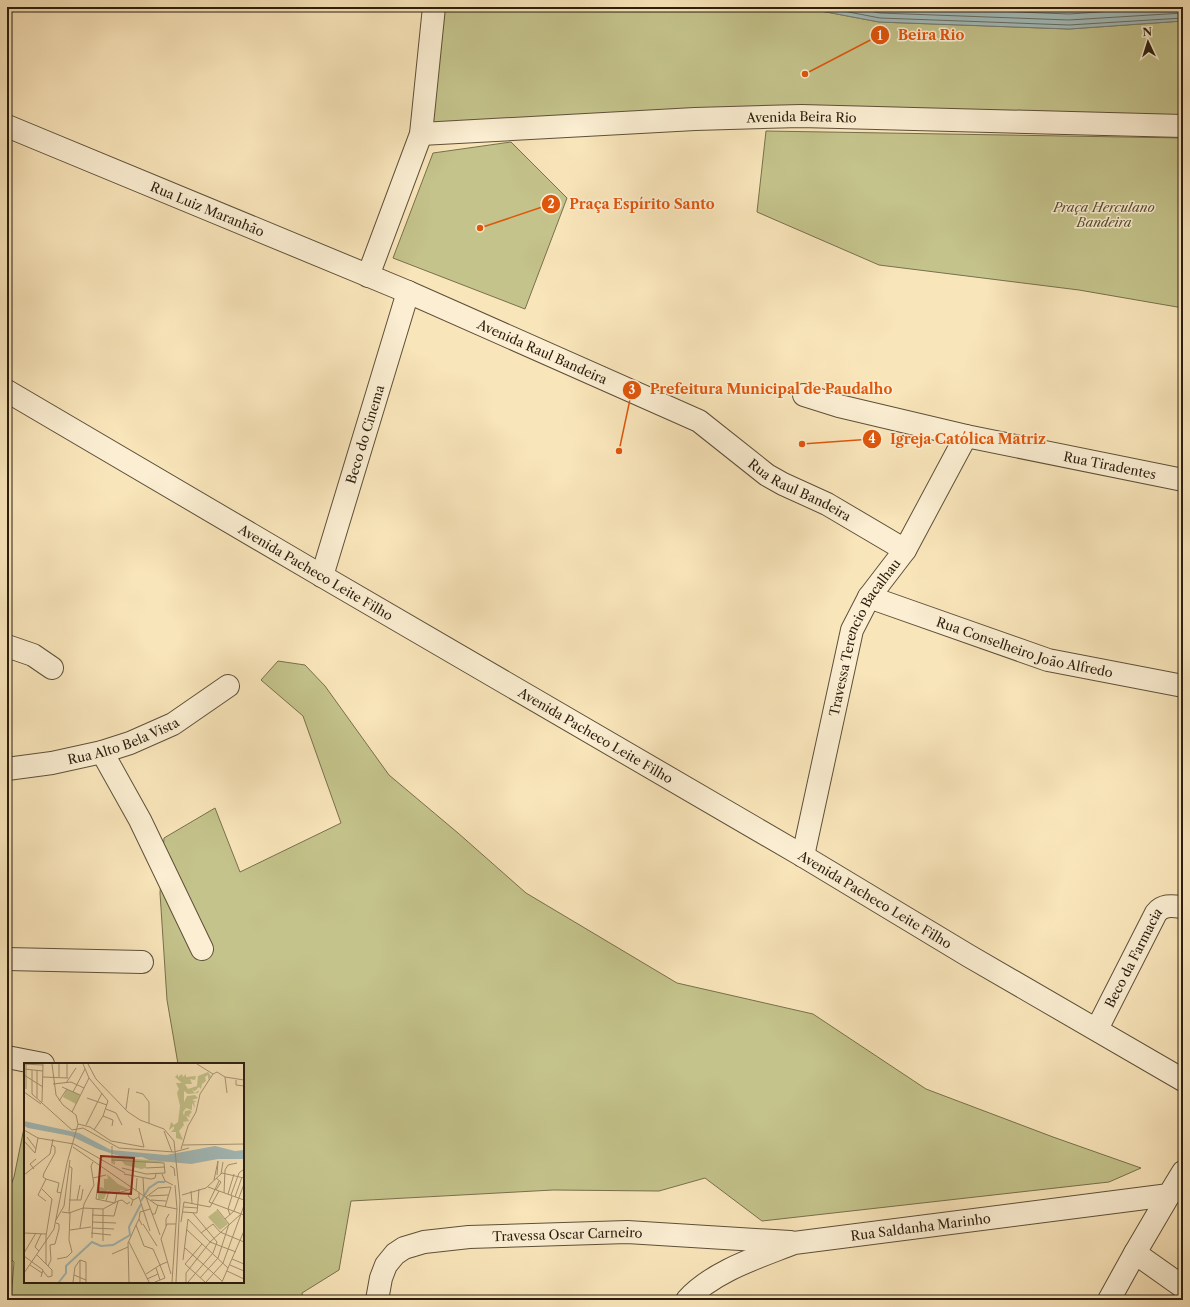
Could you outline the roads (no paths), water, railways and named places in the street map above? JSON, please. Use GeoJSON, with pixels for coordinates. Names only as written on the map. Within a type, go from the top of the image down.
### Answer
{"type":"FeatureCollection","features":[{"type":"Feature","properties":{"kind":"street"},"geometry":{"type":"LineString","coordinates":[[368,276],[421,134],[434,7]]}},
{"type":"Feature","properties":{"kind":"street","name":"Avenida Beira Rio"},"geometry":{"type":"LineString","coordinates":[[421,134],[695,119],[801,116],[1183,126]]}},
{"type":"Feature","properties":{"kind":"street","name":"Rua Luiz Maranhão"},"geometry":{"type":"LineString","coordinates":[[7,126],[408,292]]}},
{"type":"Feature","properties":{"kind":"street","name":"Avenida Raul Bandeira"},"geometry":{"type":"LineString","coordinates":[[408,292],[699,421]]}},
{"type":"Feature","properties":{"kind":"street","name":"Beco do Cinema"},"geometry":{"type":"LineString","coordinates":[[322,576],[408,292]]}},
{"type":"Feature","properties":{"kind":"street","name":"Avenida Pacheco Leite Filho"},"geometry":{"type":"LineString","coordinates":[[7,391],[1183,1080]]}},
{"type":"Feature","properties":{"kind":"street","name":"Rua Tiradentes"},"geometry":{"type":"LineString","coordinates":[[804,396],[839,406],[966,436],[1183,480]]}},
{"type":"Feature","properties":{"kind":"street","name":"Rua Raul Bandeira"},"geometry":{"type":"LineString","coordinates":[[699,421],[768,475],[783,484],[827,504],[905,550]]}},
{"type":"Feature","properties":{"kind":"street","name":"Travessa Terencio Bacalhau"},"geometry":{"type":"LineString","coordinates":[[803,856],[852,630],[869,597],[905,550],[966,436]]}},
{"type":"Feature","properties":{"kind":"street","name":"Rua Conselheiro João Alfredo"},"geometry":{"type":"LineString","coordinates":[[869,597],[1048,660],[1183,686]]}},
{"type":"Feature","properties":{"kind":"street"},"geometry":{"type":"LineString","coordinates":[[7,646],[33,655],[52,668]]}},
{"type":"Feature","properties":{"kind":"street","name":"Rua Alto Bela Vista"},"geometry":{"type":"LineString","coordinates":[[7,769],[52,763],[102,752],[130,743],[173,724],[228,686]]}},
{"type":"Feature","properties":{"kind":"street"},"geometry":{"type":"LineString","coordinates":[[102,752],[140,820],[202,949]]}},
{"type":"Feature","properties":{"kind":"street","name":"Beco da Farmacia"},"geometry":{"type":"LineString","coordinates":[[1097,1029],[1156,913],[1161,908],[1169,906],[1183,907]]}},
{"type":"Feature","properties":{"kind":"street"},"geometry":{"type":"LineString","coordinates":[[7,960],[142,962]]}},
{"type":"Feature","properties":{"kind":"street"},"geometry":{"type":"LineString","coordinates":[[7,1056],[38,1063]]}},
{"type":"Feature","properties":{"kind":"street"},"geometry":{"type":"LineString","coordinates":[[1109,1300],[1135,1252],[1183,1172]]}},
{"type":"Feature","properties":{"kind":"street","name":"Rua Saldanha Marinho"},"geometry":{"type":"LineString","coordinates":[[687,1300],[695,1291],[712,1280],[742,1264],[794,1242],[1169,1195]]}},
{"type":"Feature","properties":{"kind":"street","name":"Travessa Oscar Carneiro"},"geometry":{"type":"LineString","coordinates":[[377,1300],[381,1278],[386,1265],[390,1260],[395,1254],[404,1248],[424,1242],[469,1237],[627,1232],[794,1242]]}},
{"type":"Feature","properties":{"kind":"street"},"geometry":{"type":"LineString","coordinates":[[1135,1252],[1183,1287]]}},
{"type":"Feature","properties":{"kind":"water"},"geometry":{"type":"Polygon","coordinates":[[[800,7],[1183,7],[1183,21],[1069,29],[879,22],[800,7]]]}},
{"type":"Feature","properties":{"kind":"place","name":"Beira Rio"},"geometry":{"type":"Point","coordinates":[805,74]}},
{"type":"Feature","properties":{"kind":"place","name":"Praça Espírito Santo"},"geometry":{"type":"Point","coordinates":[480,228]}},
{"type":"Feature","properties":{"kind":"place","name":"Igreja Católica Matriz"},"geometry":{"type":"Point","coordinates":[802,444]}},
{"type":"Feature","properties":{"kind":"place","name":"Prefeitura Municipal de Paudalho"},"geometry":{"type":"Point","coordinates":[619,451]}},
{"type":"Feature","properties":{"kind":"park label","name":"Praça Herculano Bandeira"},"geometry":{"type":"Point","coordinates":[1104,214]}}]}
